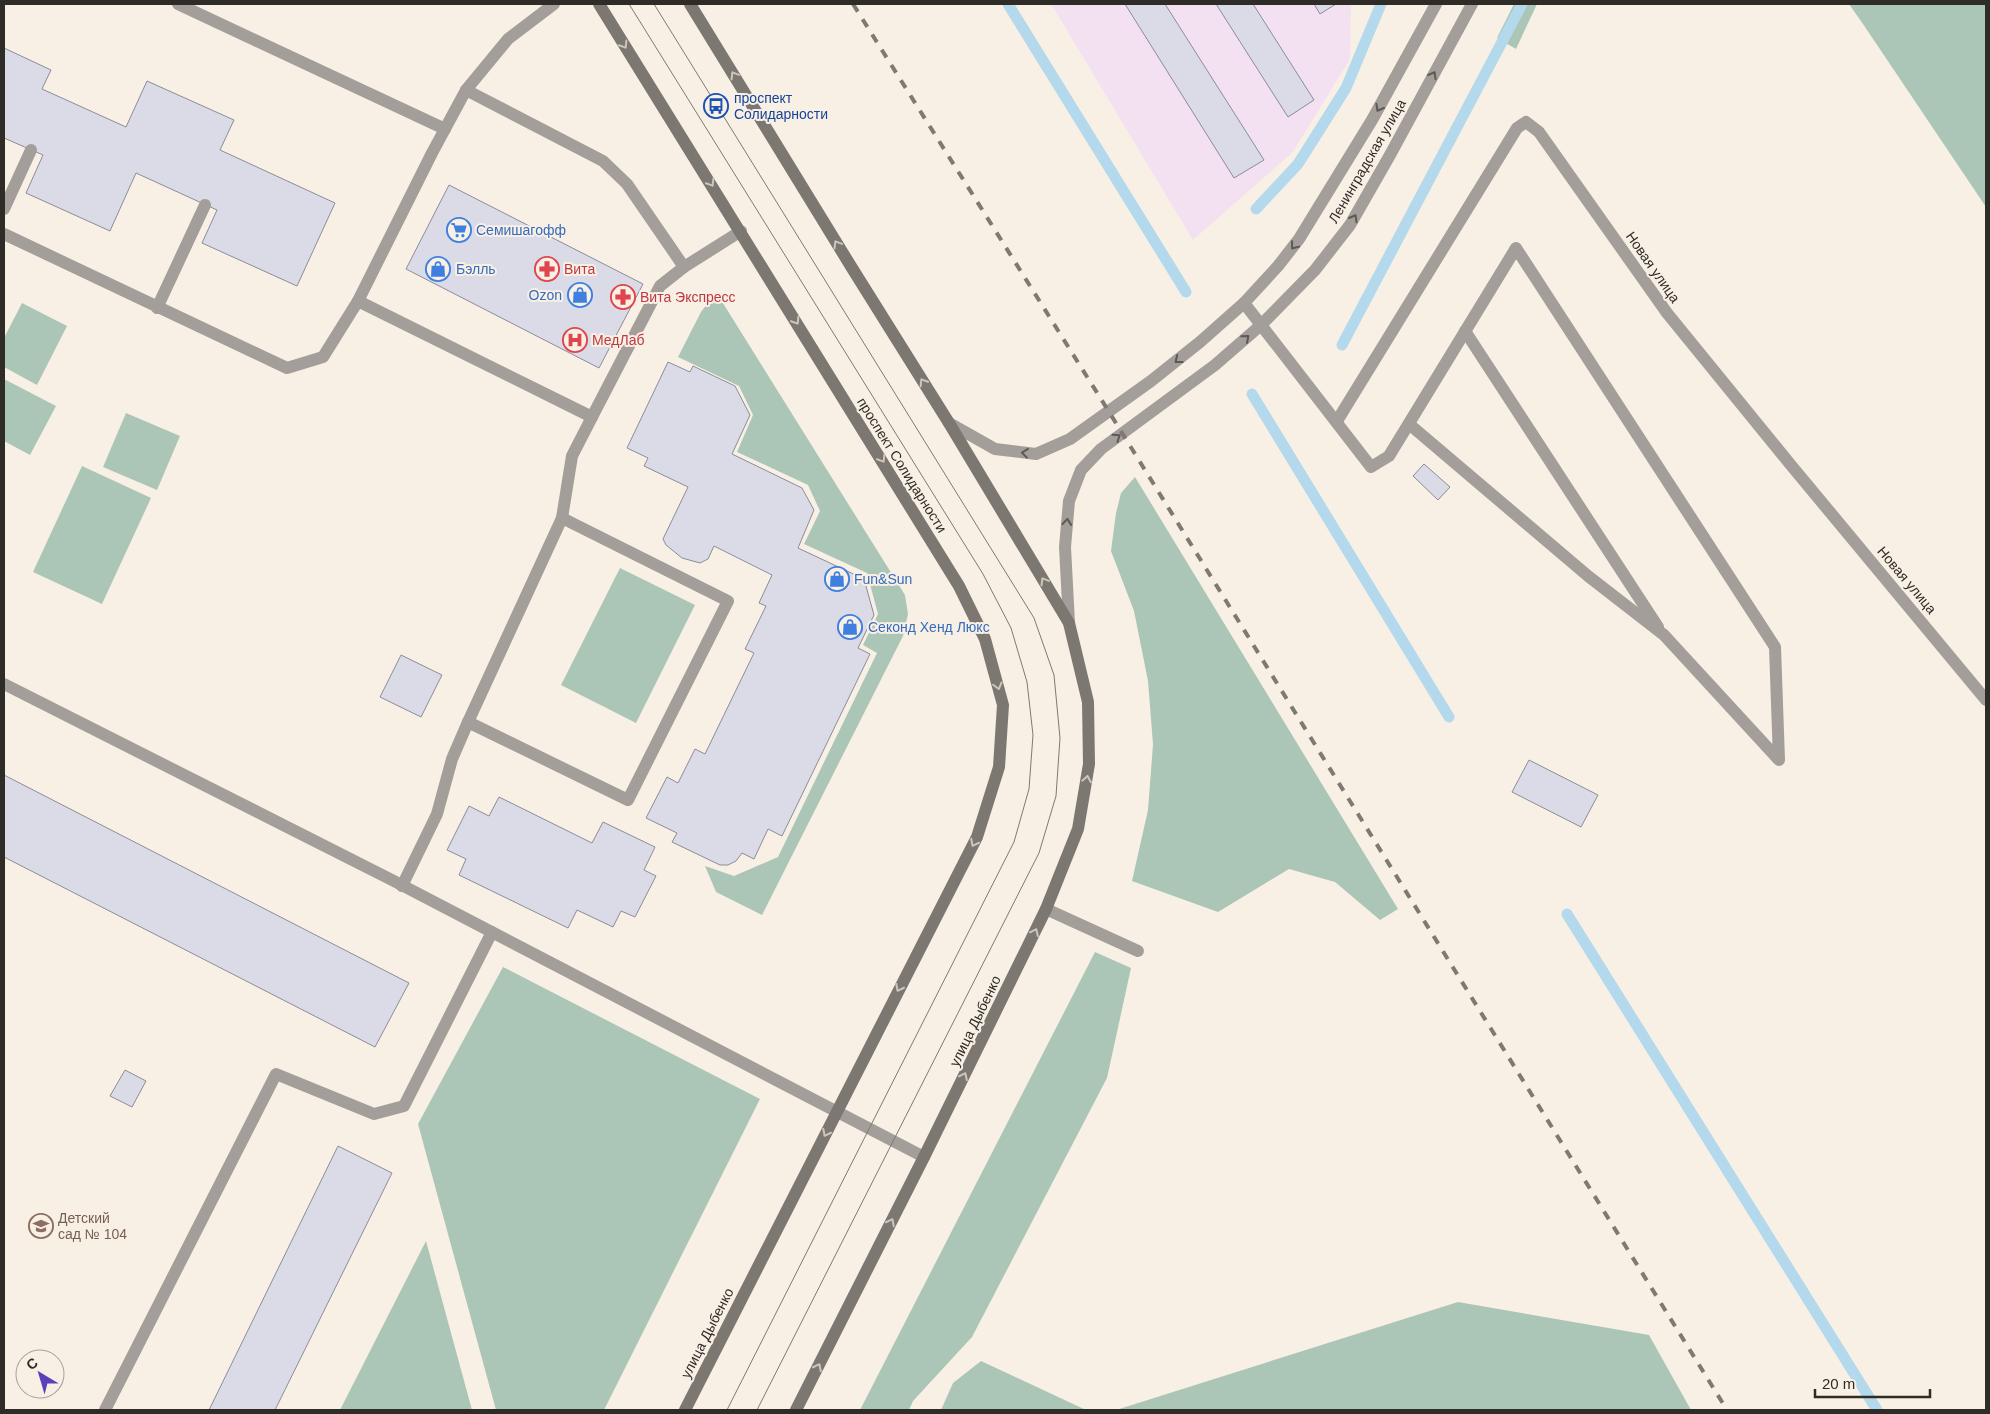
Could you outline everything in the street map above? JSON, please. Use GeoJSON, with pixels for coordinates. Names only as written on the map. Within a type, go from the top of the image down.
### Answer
{"type":"FeatureCollection","features":[{"type":"Feature","properties":{"kind":"main road","name":"проспект Солидарности"},"geometry":{"type":"LineString","coordinates":[[599,4],[960,586],[984,639]]}},
{"type":"Feature","properties":{"kind":"main road"},"geometry":{"type":"LineString","coordinates":[[690,4],[949,423],[1069,623]]}},
{"type":"Feature","properties":{"kind":"main road","name":"улица Дыбенко"},"geometry":{"type":"LineString","coordinates":[[796,1410],[924,1157],[1046,909],[1078,829],[1090,764],[1088,702],[1069,623]]}},
{"type":"Feature","properties":{"kind":"main road","name":"улица Дыбенко"},"geometry":{"type":"LineString","coordinates":[[685,1410],[977,837],[999,767],[1003,705],[984,639]]}},
{"type":"Feature","properties":{"kind":"street"},"geometry":{"type":"LineString","coordinates":[[178,4],[445,129]]}},
{"type":"Feature","properties":{"kind":"street"},"geometry":{"type":"LineString","coordinates":[[4,234],[287,368],[324,357],[358,300],[466,90],[508,39],[554,4]]}},
{"type":"Feature","properties":{"kind":"street","name":"Ленинградская улица"},"geometry":{"type":"LineString","coordinates":[[949,423],[994,449],[1036,454],[1070,439],[1200,342],[1244,303],[1278,266],[1299,239],[1372,120],[1436,4]]}},
{"type":"Feature","properties":{"kind":"street","name":"Ленинградская улица"},"geometry":{"type":"LineString","coordinates":[[1069,623],[1065,547],[1069,501],[1081,470],[1100,449],[1215,365],[1261,325],[1315,270],[1350,225],[1390,155],[1469,5]]}},
{"type":"Feature","properties":{"kind":"street"},"geometry":{"type":"LineString","coordinates":[[466,90],[603,161],[627,184],[684,266]]}},
{"type":"Feature","properties":{"kind":"street","name":"Новая улица"},"geometry":{"type":"LineString","coordinates":[[1337,421],[1517,128],[1526,122],[1539,132],[1667,313],[1986,700]]}},
{"type":"Feature","properties":{"kind":"street"},"geometry":{"type":"LineString","coordinates":[[4,209],[32,150]]}},
{"type":"Feature","properties":{"kind":"street"},"geometry":{"type":"LineString","coordinates":[[157,308],[205,205]]}},
{"type":"Feature","properties":{"kind":"street"},"geometry":{"type":"LineString","coordinates":[[402,886],[437,814],[452,759],[468,722],[562,518],[572,456],[592,417],[660,286],[684,266],[741,231]]}},
{"type":"Feature","properties":{"kind":"street"},"geometry":{"type":"LineString","coordinates":[[1244,303],[1371,467],[1389,456],[1516,248],[1775,647],[1779,760],[1664,635],[1465,332]]}},
{"type":"Feature","properties":{"kind":"street"},"geometry":{"type":"LineString","coordinates":[[358,300],[592,417]]}},
{"type":"Feature","properties":{"kind":"street"},"geometry":{"type":"LineString","coordinates":[[1409,424],[1588,576],[1664,635]]}},
{"type":"Feature","properties":{"kind":"street"},"geometry":{"type":"LineString","coordinates":[[468,722],[628,800],[728,601],[562,518]]}},
{"type":"Feature","properties":{"kind":"street"},"geometry":{"type":"LineString","coordinates":[[4,684],[492,932],[924,1157]]}},
{"type":"Feature","properties":{"kind":"street"},"geometry":{"type":"LineString","coordinates":[[1046,909],[1138,952]]}},
{"type":"Feature","properties":{"kind":"street"},"geometry":{"type":"LineString","coordinates":[[105,1410],[276,1074],[374,1114],[404,1106],[492,932]]}},
{"type":"Feature","properties":{"kind":"shaded area"},"geometry":{"type":"Polygon","coordinates":[[[1051,4],[1351,4],[1350,59],[1293,152],[1193,240],[1051,4]]]}},
{"type":"Feature","properties":{"kind":"green space"},"geometry":{"type":"Polygon","coordinates":[[[1514,4],[1537,4],[1516,49],[1497,38],[1514,4]]]}},
{"type":"Feature","properties":{"kind":"green space"},"geometry":{"type":"Polygon","coordinates":[[[1849,4],[1986,4],[1986,207],[1863,24],[1849,4]]]}},
{"type":"Feature","properties":{"kind":"green space"},"geometry":{"type":"Polygon","coordinates":[[[716,292],[905,595],[908,614],[903,636],[762,915],[716,892],[705,866],[734,876],[778,857],[877,653],[863,645],[878,614],[867,573],[804,544],[820,511],[808,485],[737,452],[753,415],[739,386],[678,357],[701,312],[716,292]]]}},
{"type":"Feature","properties":{"kind":"green space"},"geometry":{"type":"Polygon","coordinates":[[[22,303],[67,326],[37,385],[4,367],[4,338],[22,303]]]}},
{"type":"Feature","properties":{"kind":"green space"},"geometry":{"type":"Polygon","coordinates":[[[4,379],[56,406],[30,455],[4,441],[4,379]]]}},
{"type":"Feature","properties":{"kind":"green space"},"geometry":{"type":"Polygon","coordinates":[[[126,413],[180,436],[157,490],[103,467],[126,413]]]}},
{"type":"Feature","properties":{"kind":"green space"},"geometry":{"type":"Polygon","coordinates":[[[82,466],[151,498],[102,604],[33,572],[82,466]]]}},
{"type":"Feature","properties":{"kind":"green space"},"geometry":{"type":"Polygon","coordinates":[[[1135,477],[1398,909],[1380,920],[1335,882],[1289,869],[1218,912],[1132,881],[1148,810],[1153,744],[1148,681],[1134,611],[1111,551],[1116,513],[1121,493],[1135,477]]]}},
{"type":"Feature","properties":{"kind":"green space"},"geometry":{"type":"Polygon","coordinates":[[[620,568],[695,605],[636,723],[561,685],[620,568]]]}},
{"type":"Feature","properties":{"kind":"green space"},"geometry":{"type":"Polygon","coordinates":[[[1095,952],[1131,968],[1107,1078],[972,1337],[913,1401],[909,1410],[860,1410],[1095,952]]]}},
{"type":"Feature","properties":{"kind":"green space"},"geometry":{"type":"Polygon","coordinates":[[[503,967],[760,1099],[604,1410],[496,1410],[418,1124],[503,967]]]}},
{"type":"Feature","properties":{"kind":"green space"},"geometry":{"type":"Polygon","coordinates":[[[426,1241],[472,1410],[340,1410],[426,1241]]]}},
{"type":"Feature","properties":{"kind":"green space"},"geometry":{"type":"Polygon","coordinates":[[[1458,1302],[1649,1335],[1691,1410],[1116,1410],[1458,1302]]]}},
{"type":"Feature","properties":{"kind":"green space"},"geometry":{"type":"Polygon","coordinates":[[[981,1361],[1086,1410],[941,1410],[953,1383],[981,1361]]]}},
{"type":"Feature","properties":{"kind":"building"},"geometry":{"type":"Polygon","coordinates":[[[1125,4],[1165,4],[1264,160],[1234,178],[1125,4]]]}},
{"type":"Feature","properties":{"kind":"building"},"geometry":{"type":"Polygon","coordinates":[[[1216,4],[1253,4],[1314,100],[1288,117],[1216,4]]]}},
{"type":"Feature","properties":{"kind":"building"},"geometry":{"type":"Polygon","coordinates":[[[1314,4],[1336,4],[1320,14],[1314,4]]]}},
{"type":"Feature","properties":{"kind":"building"},"geometry":{"type":"Polygon","coordinates":[[[4,48],[51,70],[42,89],[126,127],[147,81],[234,120],[220,150],[335,203],[297,286],[202,243],[217,210],[136,173],[110,231],[26,193],[43,155],[4,138],[4,48]]]}},
{"type":"Feature","properties":{"kind":"building"},"geometry":{"type":"Polygon","coordinates":[[[449,185],[643,284],[599,368],[406,269],[449,185]]]}},
{"type":"Feature","properties":{"kind":"building"},"geometry":{"type":"Polygon","coordinates":[[[668,362],[690,372],[693,366],[735,386],[750,415],[732,454],[802,488],[814,510],[798,548],[864,579],[874,615],[858,648],[870,654],[782,836],[768,829],[754,859],[742,853],[736,861],[728,865],[720,865],[672,842],[677,833],[646,818],[667,777],[678,783],[695,749],[705,754],[754,653],[745,649],[766,606],[759,603],[772,575],[714,546],[708,559],[700,563],[682,558],[666,545],[663,539],[688,487],[644,466],[648,458],[627,448],[668,362]]]}},
{"type":"Feature","properties":{"kind":"building"},"geometry":{"type":"Polygon","coordinates":[[[1424,464],[1450,487],[1438,500],[1413,476],[1424,464]]]}},
{"type":"Feature","properties":{"kind":"building"},"geometry":{"type":"Polygon","coordinates":[[[401,655],[442,675],[421,717],[380,697],[401,655]]]}},
{"type":"Feature","properties":{"kind":"building"},"geometry":{"type":"Polygon","coordinates":[[[1529,760],[1598,795],[1581,827],[1512,792],[1529,760]]]}},
{"type":"Feature","properties":{"kind":"building"},"geometry":{"type":"Polygon","coordinates":[[[4,775],[409,983],[375,1047],[4,857],[4,775]]]}},
{"type":"Feature","properties":{"kind":"building"},"geometry":{"type":"Polygon","coordinates":[[[499,797],[592,843],[603,822],[655,847],[644,870],[656,876],[635,917],[621,911],[613,927],[577,910],[568,928],[459,875],[466,859],[447,850],[469,806],[489,816],[499,797]]]}},
{"type":"Feature","properties":{"kind":"building"},"geometry":{"type":"Polygon","coordinates":[[[125,1070],[146,1081],[132,1107],[110,1096],[125,1070]]]}},
{"type":"Feature","properties":{"kind":"building"},"geometry":{"type":"Polygon","coordinates":[[[338,1146],[392,1173],[275,1410],[209,1410],[338,1146]]]}},
{"type":"Feature","properties":{"kind":"waterway"},"geometry":{"type":"LineString","coordinates":[[1008,4],[1186,292]]}},
{"type":"Feature","properties":{"kind":"waterway"},"geometry":{"type":"LineString","coordinates":[[1256,209],[1298,164],[1346,88],[1381,4]]}},
{"type":"Feature","properties":{"kind":"waterway"},"geometry":{"type":"LineString","coordinates":[[1342,345],[1522,4]]}},
{"type":"Feature","properties":{"kind":"waterway"},"geometry":{"type":"LineString","coordinates":[[1252,394],[1449,717]]}},
{"type":"Feature","properties":{"kind":"waterway"},"geometry":{"type":"LineString","coordinates":[[1567,914],[1877,1410]]}},
{"type":"Feature","properties":{"kind":"tram line"},"geometry":{"type":"LineString","coordinates":[[629,4],[983,574],[1011,628],[1027,682],[1033,735],[1029,789],[1014,842],[727,1410]]}},
{"type":"Feature","properties":{"kind":"tram line"},"geometry":{"type":"LineString","coordinates":[[654,4],[1034,618],[1054,675],[1060,738],[1056,796],[1039,853],[757,1410]]}},
{"type":"Feature","properties":{"kind":"railway"},"geometry":{"type":"LineString","coordinates":[[853,4],[1101,399],[1727,1410]]}},
{"type":"Feature","properties":{"kind":"place","name":"проспект Солидарности"},"geometry":{"type":"Point","coordinates":[716,106]}},
{"type":"Feature","properties":{"kind":"place","name":"Семишагофф"},"geometry":{"type":"Point","coordinates":[459,230]}},
{"type":"Feature","properties":{"kind":"place","name":"Бэлль"},"geometry":{"type":"Point","coordinates":[438,269]}},
{"type":"Feature","properties":{"kind":"place","name":"Вита"},"geometry":{"type":"Point","coordinates":[547,269]}},
{"type":"Feature","properties":{"kind":"place","name":"Ozon"},"geometry":{"type":"Point","coordinates":[580,295]}},
{"type":"Feature","properties":{"kind":"place","name":"Вита Экспресс"},"geometry":{"type":"Point","coordinates":[623,297]}},
{"type":"Feature","properties":{"kind":"place","name":"МедЛаб"},"geometry":{"type":"Point","coordinates":[575,340]}},
{"type":"Feature","properties":{"kind":"place","name":"Fun&Sun"},"geometry":{"type":"Point","coordinates":[837,579]}},
{"type":"Feature","properties":{"kind":"place","name":"Секонд Хенд Люкс"},"geometry":{"type":"Point","coordinates":[850,627]}},
{"type":"Feature","properties":{"kind":"place","name":"Детский сад № 104"},"geometry":{"type":"Point","coordinates":[41,1226]}}]}
